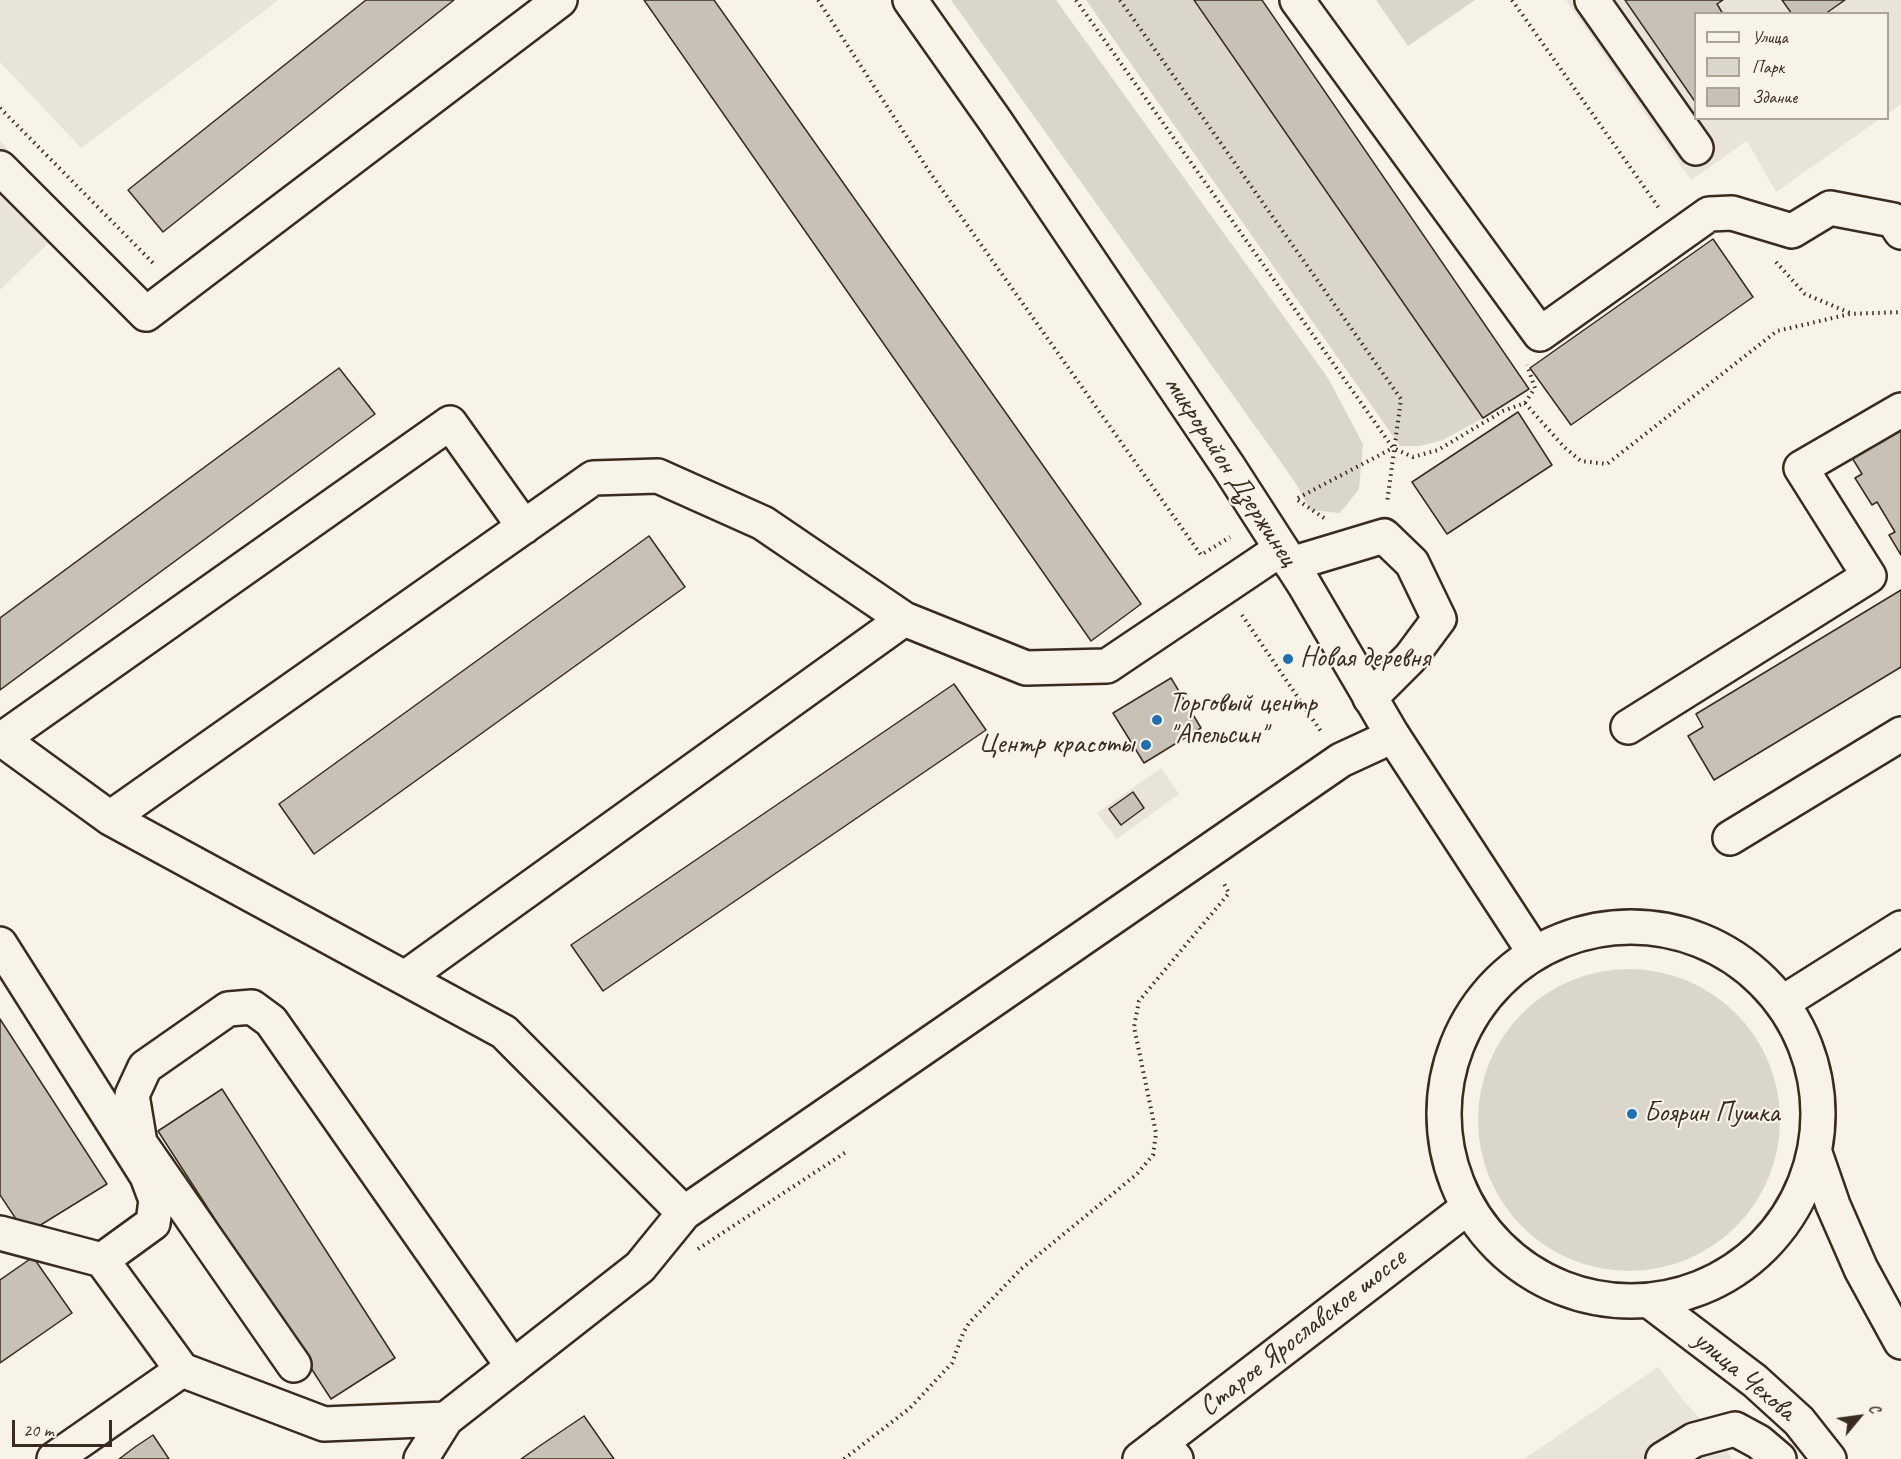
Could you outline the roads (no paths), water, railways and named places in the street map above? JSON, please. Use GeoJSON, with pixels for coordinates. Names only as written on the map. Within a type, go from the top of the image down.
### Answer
{"type":"FeatureCollection","features":[{"type":"Feature","properties":{"kind":"main road"},"geometry":{"type":"LineString","coordinates":[[0,168],[146,314],[560,0]]}},
{"type":"Feature","properties":{"kind":"main road","name":"микрорайон Дзержинец"},"geometry":{"type":"LineString","coordinates":[[910,0],[996,122],[1286,556],[1393,736],[1534,952]]}},
{"type":"Feature","properties":{"kind":"main road"},"geometry":{"type":"LineString","coordinates":[[1297,0],[1540,334],[1708,214],[1732,213],[1792,231],[1830,208],[1898,219]]}},
{"type":"Feature","properties":{"kind":"main road"},"geometry":{"type":"LineString","coordinates":[[1592,0],[1696,148]]}},
{"type":"Feature","properties":{"kind":"main road"},"geometry":{"type":"LineString","coordinates":[[1628,727],[1869,576],[1801,468],[1901,410]]}},
{"type":"Feature","properties":{"kind":"main road"},"geometry":{"type":"LineString","coordinates":[[524,527],[450,423],[1,738],[110,818],[504,1032],[684,1213]]}},
{"type":"Feature","properties":{"kind":"main road"},"geometry":{"type":"LineString","coordinates":[[110,818],[593,478],[658,476],[763,523],[904,619],[1026,668],[1107,666],[1224,588],[1286,556],[1384,536],[1412,563],[1439,619],[1410,658],[1370,698]]}},
{"type":"Feature","properties":{"kind":"main road"},"geometry":{"type":"LineString","coordinates":[[405,978],[904,619]]}},
{"type":"Feature","properties":{"kind":"main road"},"geometry":{"type":"LineString","coordinates":[[1730,838],[1901,734]]}},
{"type":"Feature","properties":{"kind":"main road"},"geometry":{"type":"LineString","coordinates":[[421,1459],[446,1419],[640,1267],[684,1213],[1341,760],[1393,736]]}},
{"type":"Feature","properties":{"kind":"main road"},"geometry":{"type":"LineString","coordinates":[[1640,926],[1694,937],[1743,964],[1782,1003],[1807,1049],[1818,1101],[1815,1153],[1794,1208],[1757,1254],[1708,1286],[1652,1302],[1579,1296],[1514,1263],[1467,1208],[1443,1139],[1448,1066],[1479,1001],[1534,952],[1585,931],[1640,926]]}},
{"type":"Feature","properties":{"kind":"main road"},"geometry":{"type":"LineString","coordinates":[[1782,1003],[1901,928]]}},
{"type":"Feature","properties":{"kind":"main road"},"geometry":{"type":"LineString","coordinates":[[0,944],[147,1176],[156,1200],[153,1223],[102,1260]]}},
{"type":"Feature","properties":{"kind":"main road"},"geometry":{"type":"LineString","coordinates":[[294,1365],[140,1143],[132,1095],[145,1067],[228,1009],[252,1006],[271,1021],[513,1367]]}},
{"type":"Feature","properties":{"kind":"main road"},"geometry":{"type":"LineString","coordinates":[[1815,1153],[1833,1205],[1857,1258],[1901,1342]]}},
{"type":"Feature","properties":{"kind":"main road","name":"Старое Ярославское шоссе"},"geometry":{"type":"LineString","coordinates":[[1159,1453],[1467,1208]]}},
{"type":"Feature","properties":{"kind":"main road"},"geometry":{"type":"LineString","coordinates":[[0,1233],[102,1260],[182,1370],[324,1424],[446,1419]]}},
{"type":"Feature","properties":{"kind":"main road","name":"улица Чехова"},"geometry":{"type":"LineString","coordinates":[[1652,1302],[1755,1381],[1799,1421],[1829,1459]]}},
{"type":"Feature","properties":{"kind":"main road"},"geometry":{"type":"LineString","coordinates":[[54,1459],[182,1370]]}},
{"type":"Feature","properties":{"kind":"main road"},"geometry":{"type":"LineString","coordinates":[[1663,1459],[1694,1440],[1736,1429],[1759,1442],[1779,1459]]}},
{"type":"Feature","properties":{"kind":"place","name":"Новая деревня"},"geometry":{"type":"Point","coordinates":[1288,659]}},
{"type":"Feature","properties":{"kind":"place","name":"Торговый центр \"Апельсин\""},"geometry":{"type":"Point","coordinates":[1157,720]}},
{"type":"Feature","properties":{"kind":"place","name":"Центр красоты"},"geometry":{"type":"Point","coordinates":[1146,745]}},
{"type":"Feature","properties":{"kind":"place","name":"Боярин Пушка"},"geometry":{"type":"Point","coordinates":[1632,1114]}}]}
